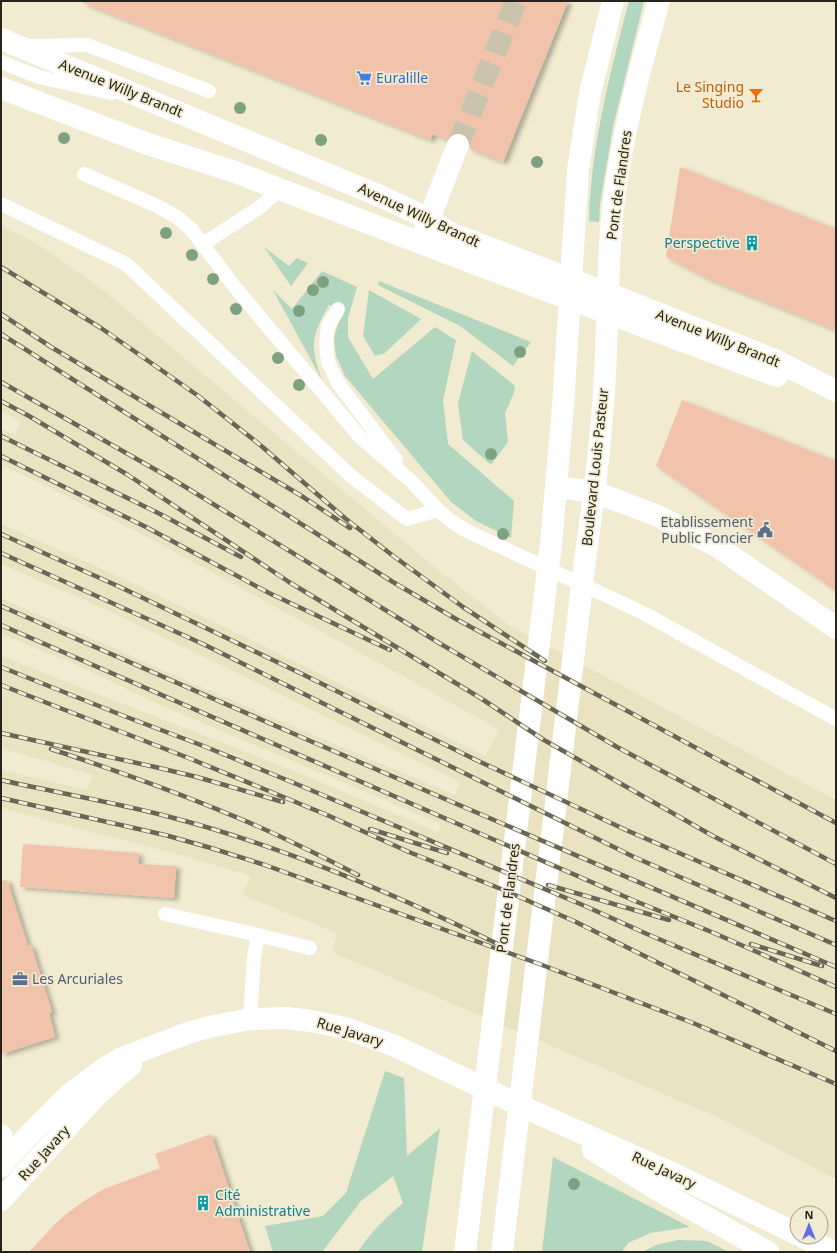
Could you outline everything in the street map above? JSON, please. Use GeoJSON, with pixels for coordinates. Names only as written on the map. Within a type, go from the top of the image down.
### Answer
{"type":"FeatureCollection","features":[{"type":"Feature","properties":{"kind":"main road"},"geometry":{"type":"LineString","coordinates":[[613,1],[590,93],[578,170],[557,487],[595,492],[658,516],[718,547],[836,628]]}},
{"type":"Feature","properties":{"kind":"main road","name":"Pont de Flandres"},"geometry":{"type":"LineString","coordinates":[[605,373],[614,200],[626,130],[659,1]]}},
{"type":"Feature","properties":{"kind":"main road","name":"Avenue Willy Brandt"},"geometry":{"type":"LineString","coordinates":[[10,43],[380,196],[429,220],[451,233],[775,360],[836,392]]}},
{"type":"Feature","properties":{"kind":"main road","name":"Avenue Willy Brandt"},"geometry":{"type":"LineString","coordinates":[[1,88],[139,140],[281,189],[420,243],[762,371],[800,384],[836,392]]}},
{"type":"Feature","properties":{"kind":"main road"},"geometry":{"type":"LineString","coordinates":[[420,243],[458,145]]}},
{"type":"Feature","properties":{"kind":"main road","name":"Boulevard Louis Pasteur"},"geometry":{"type":"LineString","coordinates":[[502,1252],[585,560],[595,492],[605,373]]}},
{"type":"Feature","properties":{"kind":"main road","name":"Pont de Flandres"},"geometry":{"type":"LineString","coordinates":[[465,1252],[557,487]]}},
{"type":"Feature","properties":{"kind":"main road","name":"Rue Javary"},"geometry":{"type":"LineString","coordinates":[[1,1166],[30,1134],[71,1093],[102,1070],[122,1058],[188,1033],[209,1027],[250,1019],[287,1018],[345,1028],[419,1057],[530,1110],[672,1173],[789,1230]]}},
{"type":"Feature","properties":{"kind":"main road","name":"Rue Javary"},"geometry":{"type":"LineString","coordinates":[[1,1200],[94,1098],[123,1071],[159,1044]]}},
{"type":"Feature","properties":{"kind":"main road","name":"Rue Javary"},"geometry":{"type":"LineString","coordinates":[[530,1110],[656,1189],[768,1252]]}},
{"type":"Feature","properties":{"kind":"main road"},"geometry":{"type":"LineString","coordinates":[[819,1245],[833,1252]]}},
{"type":"Feature","properties":{"kind":"lane"},"geometry":{"type":"LineString","coordinates":[[10,43],[87,45],[210,91]]}},
{"type":"Feature","properties":{"kind":"lane"},"geometry":{"type":"LineString","coordinates":[[1,62],[39,77],[160,105]]}},
{"type":"Feature","properties":{"kind":"lane"},"geometry":{"type":"LineString","coordinates":[[84,174],[155,205],[177,217],[191,229],[239,292],[360,437],[412,482]]}},
{"type":"Feature","properties":{"kind":"lane"},"geometry":{"type":"LineString","coordinates":[[203,244],[260,207],[281,189]]}},
{"type":"Feature","properties":{"kind":"lane"},"geometry":{"type":"LineString","coordinates":[[1,204],[126,264],[351,476],[407,519],[438,510]]}},
{"type":"Feature","properties":{"kind":"lane"},"geometry":{"type":"LineString","coordinates":[[338,309],[328,326],[326,343],[328,362],[338,383],[412,482],[438,510],[451,521],[467,531],[645,614],[836,719]]}},
{"type":"Feature","properties":{"kind":"lane"},"geometry":{"type":"LineString","coordinates":[[165,914],[310,948]]}},
{"type":"Feature","properties":{"kind":"lane"},"geometry":{"type":"LineString","coordinates":[[250,1019],[254,956],[258,935]]}},
{"type":"Feature","properties":{"kind":"shaded area"},"geometry":{"type":"Polygon","coordinates":[[[1,226],[35,242],[103,290],[432,565],[510,626],[836,800],[836,1179],[715,1116],[332,952],[337,933],[242,895],[251,876],[184,856],[1,808],[1,770],[87,790],[93,775],[1,748],[1,656],[299,773],[438,832],[441,824],[167,708],[74,664],[1,634],[1,598],[208,690],[455,795],[460,782],[105,609],[1,564],[1,524],[122,578],[268,648],[485,756],[499,730],[414,682],[141,534],[1,465],[1,429],[15,435],[21,422],[1,411],[1,226]]]}},
{"type":"Feature","properties":{"kind":"green space"},"geometry":{"type":"Polygon","coordinates":[[[629,1],[644,1],[613,127],[600,204],[599,222],[589,221],[593,165],[598,137],[615,55],[629,1]]]}},
{"type":"Feature","properties":{"kind":"green space"},"geometry":{"type":"Polygon","coordinates":[[[264,247],[289,266],[297,258],[308,263],[291,286],[264,247]]]}},
{"type":"Feature","properties":{"kind":"green space"},"geometry":{"type":"Polygon","coordinates":[[[322,271],[357,287],[348,318],[348,337],[373,379],[435,327],[456,340],[443,400],[448,444],[514,501],[511,538],[476,521],[451,502],[345,376],[336,356],[334,338],[338,324],[344,314],[329,305],[318,328],[314,341],[316,359],[323,382],[273,290],[292,309],[322,271]]]}},
{"type":"Feature","properties":{"kind":"green space"},"geometry":{"type":"Polygon","coordinates":[[[379,281],[531,342],[513,366],[460,326],[378,285],[379,281]]]}},
{"type":"Feature","properties":{"kind":"green space"},"geometry":{"type":"Polygon","coordinates":[[[369,290],[421,319],[385,353],[375,356],[363,336],[369,290]]]}},
{"type":"Feature","properties":{"kind":"green space"},"geometry":{"type":"Polygon","coordinates":[[[472,351],[515,386],[514,393],[505,413],[508,442],[491,465],[463,440],[458,403],[472,351]]]}},
{"type":"Feature","properties":{"kind":"green space"},"geometry":{"type":"Polygon","coordinates":[[[385,1071],[404,1078],[407,1156],[440,1128],[422,1252],[358,1252],[373,1231],[403,1203],[393,1176],[361,1201],[322,1252],[273,1252],[265,1226],[323,1216],[346,1193],[385,1071]]]}},
{"type":"Feature","properties":{"kind":"green space"},"geometry":{"type":"Polygon","coordinates":[[[553,1157],[690,1227],[650,1233],[628,1243],[622,1252],[542,1252],[553,1157]]]}},
{"type":"Feature","properties":{"kind":"green space"},"geometry":{"type":"Polygon","coordinates":[[[678,1240],[707,1241],[729,1252],[642,1252],[656,1245],[678,1240]]]}},
{"type":"Feature","properties":{"kind":"building","name":"Euralille"},"geometry":{"type":"Polygon","coordinates":[[[83,1],[568,1],[503,162],[470,149],[468,138],[462,133],[450,135],[447,140],[433,134],[430,140],[83,3],[83,1]]]}},
{"type":"Feature","properties":{"kind":"building","name":"Perspective"},"geometry":{"type":"Polygon","coordinates":[[[680,167],[836,229],[836,330],[708,279],[666,257],[680,167]]]}},
{"type":"Feature","properties":{"kind":"building"},"geometry":{"type":"Polygon","coordinates":[[[682,400],[836,461],[836,591],[656,466],[682,400]]]}},
{"type":"Feature","properties":{"kind":"building"},"geometry":{"type":"Polygon","coordinates":[[[23,844],[139,853],[138,864],[176,866],[174,898],[20,887],[23,844]]]}},
{"type":"Feature","properties":{"kind":"building","name":"Les Arcuriales"},"geometry":{"type":"Polygon","coordinates":[[[7,880],[28,946],[31,945],[52,1012],[49,1013],[55,1037],[1,1054],[1,881],[7,880]]]}},
{"type":"Feature","properties":{"kind":"building"},"geometry":{"type":"Polygon","coordinates":[[[211,1134],[250,1252],[29,1252],[54,1225],[84,1201],[104,1189],[160,1168],[155,1154],[211,1134]]]}},
{"type":"Feature","properties":{"kind":"tunnel"},"geometry":{"type":"LineString","coordinates":[[458,145],[516,1]]}},
{"type":"Feature","properties":{"kind":"railway"},"geometry":{"type":"LineString","coordinates":[[1,267],[101,328],[197,395],[259,444],[346,519],[392,555],[463,607],[545,661]]}},
{"type":"Feature","properties":{"kind":"railway"},"geometry":{"type":"LineString","coordinates":[[1,314],[51,347],[300,495],[350,528]]}},
{"type":"Feature","properties":{"kind":"railway"},"geometry":{"type":"LineString","coordinates":[[1,334],[393,582],[456,619],[836,823]]}},
{"type":"Feature","properties":{"kind":"railway"},"geometry":{"type":"LineString","coordinates":[[1,382],[179,483],[439,643],[617,747],[836,864]]}},
{"type":"Feature","properties":{"kind":"railway"},"geometry":{"type":"LineString","coordinates":[[1,401],[128,475],[289,582],[482,699],[544,740],[713,836],[836,898]]}},
{"type":"Feature","properties":{"kind":"railway"},"geometry":{"type":"LineString","coordinates":[[1,436],[160,514],[241,557]]}},
{"type":"Feature","properties":{"kind":"railway"},"geometry":{"type":"LineString","coordinates":[[1,456],[146,527],[269,593],[390,650]]}},
{"type":"Feature","properties":{"kind":"railway"},"geometry":{"type":"LineString","coordinates":[[1,534],[120,587],[300,673],[474,759],[626,830],[836,921]]}},
{"type":"Feature","properties":{"kind":"railway"},"geometry":{"type":"LineString","coordinates":[[1,553],[203,644],[634,857],[836,945]]}},
{"type":"Feature","properties":{"kind":"railway"},"geometry":{"type":"LineString","coordinates":[[1,606],[836,967]]}},
{"type":"Feature","properties":{"kind":"railway"},"geometry":{"type":"LineString","coordinates":[[1,625],[836,987]]}},
{"type":"Feature","properties":{"kind":"railway"},"geometry":{"type":"LineString","coordinates":[[1,667],[294,783],[836,1014]]}},
{"type":"Feature","properties":{"kind":"railway"},"geometry":{"type":"LineString","coordinates":[[1,685],[191,759],[327,815],[409,852],[506,891],[576,922],[836,1051]]}},
{"type":"Feature","properties":{"kind":"railway"},"geometry":{"type":"LineString","coordinates":[[1,733],[197,777],[283,802]]}},
{"type":"Feature","properties":{"kind":"railway"},"geometry":{"type":"LineString","coordinates":[[51,749],[155,785],[232,815],[321,856],[358,875]]}},
{"type":"Feature","properties":{"kind":"railway"},"geometry":{"type":"LineString","coordinates":[[1,780],[170,817],[255,842],[379,890],[500,945]]}},
{"type":"Feature","properties":{"kind":"railway"},"geometry":{"type":"LineString","coordinates":[[1,798],[165,835],[265,865],[542,965],[693,1023],[836,1084]]}},
{"type":"Feature","properties":{"kind":"railway"},"geometry":{"type":"LineString","coordinates":[[370,829],[447,853]]}},
{"type":"Feature","properties":{"kind":"railway"},"geometry":{"type":"LineString","coordinates":[[548,885],[669,920]]}},
{"type":"Feature","properties":{"kind":"railway"},"geometry":{"type":"LineString","coordinates":[[751,944],[822,966]]}},
{"type":"Feature","properties":{"kind":"place","name":"Euralille"},"geometry":{"type":"Point","coordinates":[364,78]}},
{"type":"Feature","properties":{"kind":"place","name":"Le Singing Studio"},"geometry":{"type":"Point","coordinates":[756,95]}},
{"type":"Feature","properties":{"kind":"place","name":"Perspective"},"geometry":{"type":"Point","coordinates":[752,243]}},
{"type":"Feature","properties":{"kind":"place","name":"Etablissement Public Foncier"},"geometry":{"type":"Point","coordinates":[765,530]}},
{"type":"Feature","properties":{"kind":"place","name":"Les Arcuriales"},"geometry":{"type":"Point","coordinates":[20,979]}},
{"type":"Feature","properties":{"kind":"place","name":"Cité Administrative"},"geometry":{"type":"Point","coordinates":[203,1203]}}]}
